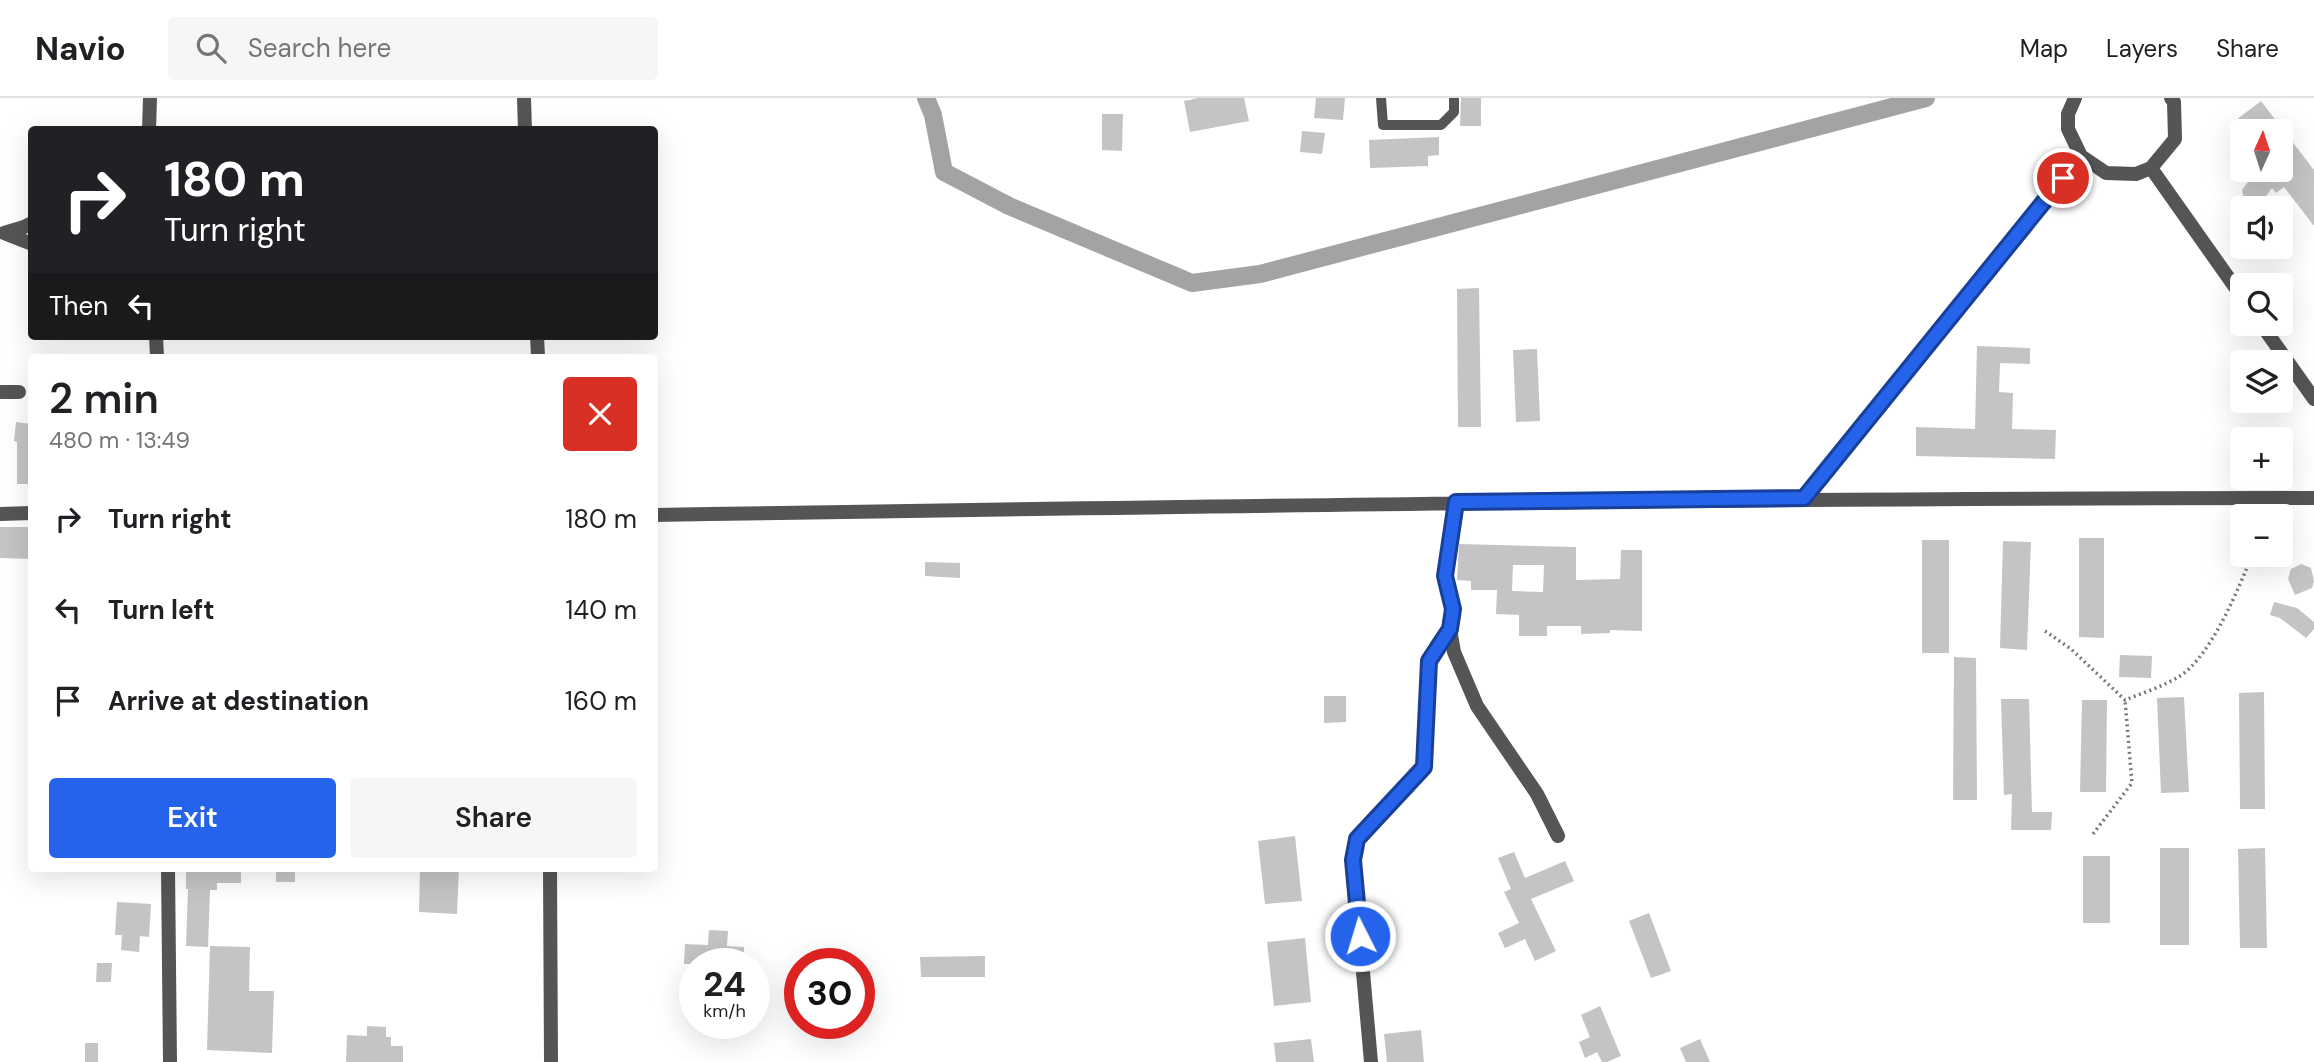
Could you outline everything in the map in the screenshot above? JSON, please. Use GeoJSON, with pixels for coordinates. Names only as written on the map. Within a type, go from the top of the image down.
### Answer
{"type":"FeatureCollection","features":[{"type":"Feature","properties":{"kind":"street"},"geometry":{"type":"LineString","coordinates":[[149,126],[150,98]]}},
{"type":"Feature","properties":{"kind":"street"},"geometry":{"type":"LineString","coordinates":[[524,98],[526,126]]}},
{"type":"Feature","properties":{"kind":"street"},"geometry":{"type":"LineString","coordinates":[[2075,98],[2068,114],[2068,129],[2081,156],[2106,173],[2136,174],[2151,168],[2175,139],[2174,102],[2171,98]]}},
{"type":"Feature","properties":{"kind":"street"},"geometry":{"type":"LineString","coordinates":[[1804,498],[2081,156]]}},
{"type":"Feature","properties":{"kind":"street"},"geometry":{"type":"LineString","coordinates":[[2151,168],[2230,280]]}},
{"type":"Feature","properties":{"kind":"street"},"geometry":{"type":"LineString","coordinates":[[2,233],[28,224]]}},
{"type":"Feature","properties":{"kind":"street"},"geometry":{"type":"LineString","coordinates":[[2,233],[28,243]]}},
{"type":"Feature","properties":{"kind":"street"},"geometry":{"type":"LineString","coordinates":[[2269,336],[2314,399]]}},
{"type":"Feature","properties":{"kind":"street"},"geometry":{"type":"LineString","coordinates":[[0,392],[19,392]]}},
{"type":"Feature","properties":{"kind":"street"},"geometry":{"type":"LineString","coordinates":[[658,515],[1804,498],[2314,498]]}},
{"type":"Feature","properties":{"kind":"street"},"geometry":{"type":"LineString","coordinates":[[1456,502],[1445,576],[1453,609],[1450,629],[1454,652],[1477,706],[1537,794],[1558,836]]}},
{"type":"Feature","properties":{"kind":"street"},"geometry":{"type":"LineString","coordinates":[[0,514],[28,513]]}},
{"type":"Feature","properties":{"kind":"street"},"geometry":{"type":"LineString","coordinates":[[1371,1062],[1353,860],[1357,839],[1424,767],[1429,661],[1450,629]]}},
{"type":"Feature","properties":{"kind":"street"},"geometry":{"type":"LineString","coordinates":[[168,872],[170,1062]]}},
{"type":"Feature","properties":{"kind":"street"},"geometry":{"type":"LineString","coordinates":[[550,872],[551,1062]]}},
{"type":"Feature","properties":{"kind":"lane"},"geometry":{"type":"LineString","coordinates":[[1381,98],[1382,125],[1441,125],[1454,112],[1454,98]]}},
{"type":"Feature","properties":{"kind":"path"},"geometry":{"type":"LineString","coordinates":[[2125,700],[2182,675],[2203,652],[2232,604],[2247,567]]}},
{"type":"Feature","properties":{"kind":"path"},"geometry":{"type":"LineString","coordinates":[[2045,631],[2071,649],[2125,700],[2132,783],[2092,834]]}},
{"type":"Feature","properties":{"kind":"building"},"geometry":{"type":"Polygon","coordinates":[[[1198,98],[1244,98],[1249,121],[1190,132],[1184,101],[1198,98]]]}},
{"type":"Feature","properties":{"kind":"building"},"geometry":{"type":"Polygon","coordinates":[[[1316,98],[1345,98],[1343,120],[1314,118],[1316,98]]]}},
{"type":"Feature","properties":{"kind":"building"},"geometry":{"type":"Polygon","coordinates":[[[1461,98],[1481,98],[1481,126],[1460,126],[1461,98]]]}},
{"type":"Feature","properties":{"kind":"building"},"geometry":{"type":"Polygon","coordinates":[[[2261,101],[2275,119],[2237,119],[2261,101]]]}},
{"type":"Feature","properties":{"kind":"building"},"geometry":{"type":"Polygon","coordinates":[[[1102,114],[1123,114],[1122,151],[1102,150],[1102,114]]]}},
{"type":"Feature","properties":{"kind":"building"},"geometry":{"type":"Polygon","coordinates":[[[1302,131],[1325,133],[1322,154],[1300,152],[1302,131]]]}},
{"type":"Feature","properties":{"kind":"building"},"geometry":{"type":"Polygon","coordinates":[[[1439,137],[1439,155],[1428,156],[1428,166],[1370,168],[1369,140],[1439,137]]]}},
{"type":"Feature","properties":{"kind":"building"},"geometry":{"type":"Polygon","coordinates":[[[2293,143],[2314,170],[2314,226],[2284,187],[2276,193],[2272,188],[2266,196],[2243,196],[2242,190],[2248,182],[2293,182],[2293,143]]]}},
{"type":"Feature","properties":{"kind":"building"},"geometry":{"type":"Polygon","coordinates":[[[1479,288],[1481,427],[1458,427],[1457,289],[1479,288]]]}},
{"type":"Feature","properties":{"kind":"building"},"geometry":{"type":"Polygon","coordinates":[[[1977,346],[2030,348],[2030,364],[2000,363],[1999,392],[2013,393],[2012,429],[2056,430],[2055,459],[1916,456],[1916,427],[1975,429],[1977,346]]]}},
{"type":"Feature","properties":{"kind":"building"},"geometry":{"type":"Polygon","coordinates":[[[1537,349],[1540,421],[1516,422],[1513,350],[1537,349]]]}},
{"type":"Feature","properties":{"kind":"building"},"geometry":{"type":"Polygon","coordinates":[[[16,422],[28,424],[28,484],[17,484],[17,442],[14,441],[16,422]]]}},
{"type":"Feature","properties":{"kind":"building"},"geometry":{"type":"Polygon","coordinates":[[[0,527],[28,527],[28,559],[0,558],[0,527]]]}},
{"type":"Feature","properties":{"kind":"building"},"geometry":{"type":"Polygon","coordinates":[[[2079,538],[2104,538],[2104,638],[2079,637],[2079,538]]]}},
{"type":"Feature","properties":{"kind":"building"},"geometry":{"type":"Polygon","coordinates":[[[1922,540],[1949,540],[1949,653],[1922,653],[1922,540]]]}},
{"type":"Feature","properties":{"kind":"building"},"geometry":{"type":"Polygon","coordinates":[[[2003,541],[2031,542],[2027,650],[2000,648],[2003,541]]]}},
{"type":"Feature","properties":{"kind":"building"},"geometry":{"type":"Polygon","coordinates":[[[1459,544],[1576,547],[1576,580],[1620,579],[1621,550],[1642,550],[1642,631],[1610,630],[1610,633],[1581,634],[1581,626],[1547,626],[1547,636],[1519,636],[1519,615],[1496,614],[1497,590],[1471,590],[1471,581],[1457,580],[1459,544]],[[1513,565],[1512,591],[1543,592],[1544,565],[1513,565]]]}},
{"type":"Feature","properties":{"kind":"building"},"geometry":{"type":"Polygon","coordinates":[[[925,562],[960,563],[960,578],[925,576],[925,562]]]}},
{"type":"Feature","properties":{"kind":"building"},"geometry":{"type":"Polygon","coordinates":[[[2301,564],[2311,568],[2314,581],[2312,588],[2295,595],[2288,579],[2291,569],[2301,564]]]}},
{"type":"Feature","properties":{"kind":"building"},"geometry":{"type":"Polygon","coordinates":[[[2274,602],[2297,608],[2314,622],[2314,629],[2306,638],[2280,618],[2270,615],[2274,602]]]}},
{"type":"Feature","properties":{"kind":"building"},"geometry":{"type":"Polygon","coordinates":[[[2120,655],[2152,656],[2151,678],[2119,677],[2120,655]]]}},
{"type":"Feature","properties":{"kind":"building"},"geometry":{"type":"Polygon","coordinates":[[[1954,657],[1976,658],[1977,800],[1953,800],[1954,657]]]}},
{"type":"Feature","properties":{"kind":"building"},"geometry":{"type":"Polygon","coordinates":[[[2264,692],[2265,809],[2240,809],[2239,693],[2264,692]]]}},
{"type":"Feature","properties":{"kind":"building"},"geometry":{"type":"Polygon","coordinates":[[[1324,696],[1346,696],[1346,722],[1324,723],[1324,696]]]}},
{"type":"Feature","properties":{"kind":"building"},"geometry":{"type":"Polygon","coordinates":[[[2184,697],[2189,792],[2161,793],[2157,698],[2184,697]]]}},
{"type":"Feature","properties":{"kind":"building"},"geometry":{"type":"Polygon","coordinates":[[[2001,699],[2029,699],[2032,812],[2052,812],[2051,830],[2011,830],[2012,794],[2004,795],[2001,699]]]}},
{"type":"Feature","properties":{"kind":"building"},"geometry":{"type":"Polygon","coordinates":[[[2082,700],[2107,700],[2106,792],[2080,792],[2082,700]]]}},
{"type":"Feature","properties":{"kind":"building"},"geometry":{"type":"Polygon","coordinates":[[[1295,836],[1302,901],[1265,904],[1258,841],[1295,836]]]}},
{"type":"Feature","properties":{"kind":"building"},"geometry":{"type":"Polygon","coordinates":[[[2160,848],[2189,848],[2189,945],[2160,945],[2160,848]]]}},
{"type":"Feature","properties":{"kind":"building"},"geometry":{"type":"Polygon","coordinates":[[[2265,848],[2267,948],[2240,948],[2238,849],[2265,848]]]}},
{"type":"Feature","properties":{"kind":"building"},"geometry":{"type":"Polygon","coordinates":[[[1514,852],[1525,878],[1565,861],[1574,881],[1531,899],[1556,951],[1535,961],[1525,939],[1505,948],[1498,933],[1519,923],[1504,892],[1511,889],[1498,858],[1514,852]]]}},
{"type":"Feature","properties":{"kind":"building"},"geometry":{"type":"Polygon","coordinates":[[[2083,856],[2110,856],[2110,923],[2083,923],[2083,856]]]}},
{"type":"Feature","properties":{"kind":"building"},"geometry":{"type":"Polygon","coordinates":[[[186,872],[241,872],[241,883],[217,883],[217,890],[210,890],[208,947],[186,946],[186,872]]]}},
{"type":"Feature","properties":{"kind":"building"},"geometry":{"type":"Polygon","coordinates":[[[276,872],[295,872],[295,882],[276,882],[276,872]]]}},
{"type":"Feature","properties":{"kind":"building"},"geometry":{"type":"Polygon","coordinates":[[[420,872],[459,872],[457,914],[419,912],[420,872]]]}},
{"type":"Feature","properties":{"kind":"building"},"geometry":{"type":"Polygon","coordinates":[[[117,902],[151,904],[149,937],[140,936],[139,952],[121,950],[122,935],[115,935],[117,902]]]}},
{"type":"Feature","properties":{"kind":"building"},"geometry":{"type":"Polygon","coordinates":[[[1649,913],[1671,971],[1651,978],[1629,921],[1649,913]]]}},
{"type":"Feature","properties":{"kind":"building"},"geometry":{"type":"Polygon","coordinates":[[[709,930],[728,931],[727,946],[744,948],[685,948],[685,944],[708,945],[709,930]]]}},
{"type":"Feature","properties":{"kind":"building"},"geometry":{"type":"Polygon","coordinates":[[[1305,938],[1311,1002],[1274,1006],[1267,942],[1305,938]]]}},
{"type":"Feature","properties":{"kind":"building"},"geometry":{"type":"Polygon","coordinates":[[[210,946],[250,947],[249,991],[274,991],[272,1053],[207,1050],[210,946]]]}},
{"type":"Feature","properties":{"kind":"building"},"geometry":{"type":"Polygon","coordinates":[[[985,956],[985,977],[921,977],[920,957],[985,956]]]}},
{"type":"Feature","properties":{"kind":"building"},"geometry":{"type":"Polygon","coordinates":[[[97,963],[112,963],[111,982],[96,982],[97,963]]]}},
{"type":"Feature","properties":{"kind":"building"},"geometry":{"type":"Polygon","coordinates":[[[1600,1006],[1621,1056],[1607,1062],[1602,1062],[1597,1052],[1585,1058],[1579,1042],[1590,1037],[1581,1015],[1600,1006]]]}},
{"type":"Feature","properties":{"kind":"building"},"geometry":{"type":"Polygon","coordinates":[[[367,1026],[386,1027],[386,1037],[391,1037],[391,1046],[403,1046],[403,1062],[346,1062],[347,1035],[367,1036],[367,1026]]]}},
{"type":"Feature","properties":{"kind":"building"},"geometry":{"type":"Polygon","coordinates":[[[1421,1030],[1424,1062],[1387,1062],[1384,1034],[1421,1030]]]}},
{"type":"Feature","properties":{"kind":"building"},"geometry":{"type":"Polygon","coordinates":[[[1311,1039],[1314,1062],[1276,1062],[1274,1043],[1311,1039]]]}},
{"type":"Feature","properties":{"kind":"building"},"geometry":{"type":"Polygon","coordinates":[[[1700,1039],[1710,1062],[1686,1062],[1680,1048],[1700,1039]]]}},
{"type":"Feature","properties":{"kind":"building"},"geometry":{"type":"Polygon","coordinates":[[[85,1043],[98,1043],[98,1062],[85,1062],[85,1043]]]}},
{"type":"Feature","properties":{"kind":"waterway"},"geometry":{"type":"LineString","coordinates":[[926,98],[933,115],[944,172],[1009,206],[1192,283],[1260,274],[1926,98]]}},
{"type":"Feature","properties":{"kind":"route"},"geometry":{"type":"LineString","coordinates":[[1360,936],[1353,860],[1357,839],[1424,767],[1429,661],[1450,629],[1453,609],[1445,576],[1456,502],[1804,498],[2063,178]]}}]}
